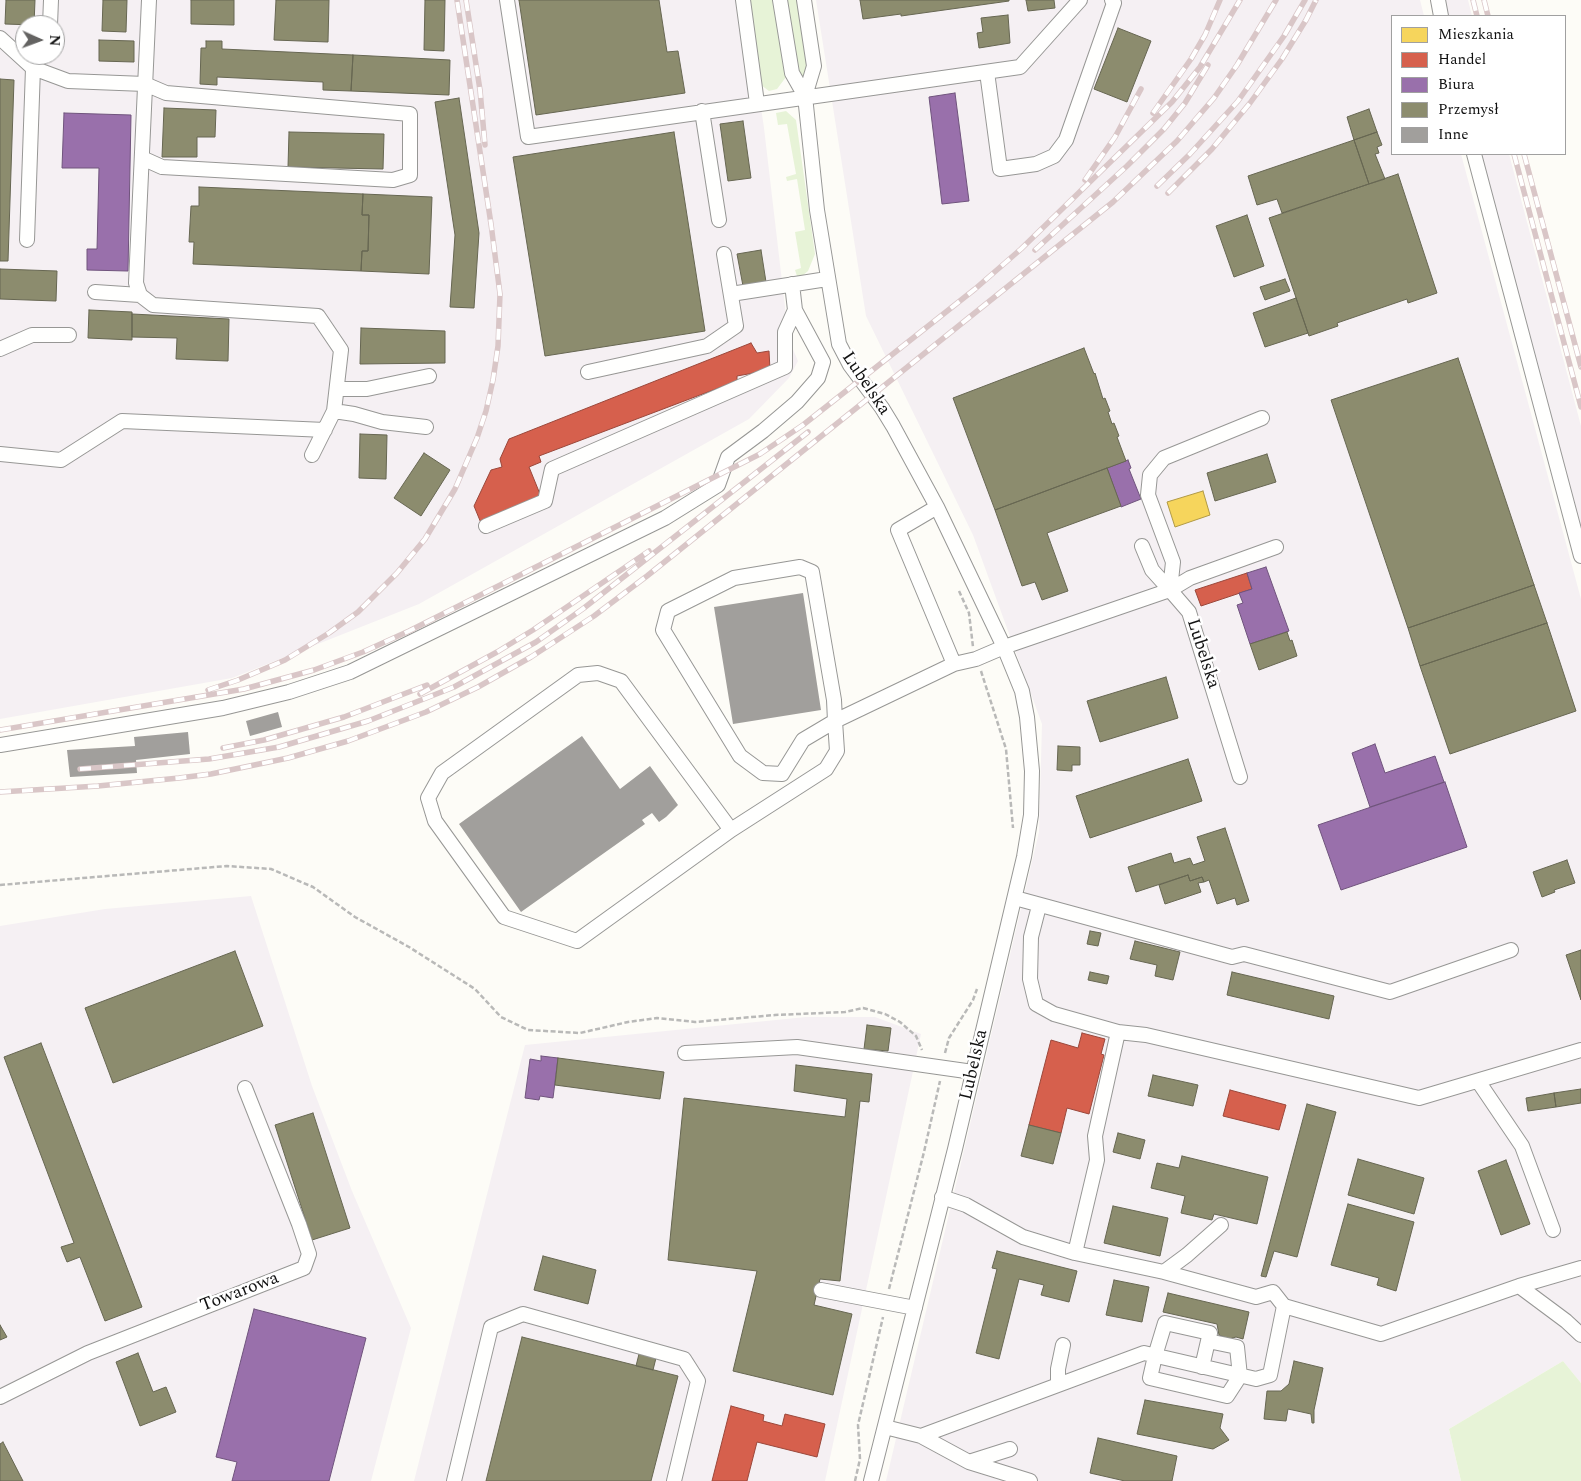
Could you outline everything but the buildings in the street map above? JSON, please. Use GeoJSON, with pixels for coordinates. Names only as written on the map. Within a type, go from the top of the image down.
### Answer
{"type":"FeatureCollection","features":[{"type":"Feature","properties":{"kind":"street"},"geometry":{"type":"LineString","coordinates":[[50,15],[51,0]]}},
{"type":"Feature","properties":{"kind":"street"},"geometry":{"type":"LineString","coordinates":[[140,295],[136,283],[149,0]]}},
{"type":"Feature","properties":{"kind":"street"},"geometry":{"type":"LineString","coordinates":[[507,0],[528,137],[805,96],[1020,67],[1080,0]]}},
{"type":"Feature","properties":{"kind":"street"},"geometry":{"type":"LineString","coordinates":[[742,0],[757,103]]}},
{"type":"Feature","properties":{"kind":"street","name":"Lubelska"},"geometry":{"type":"LineString","coordinates":[[780,0],[792,73],[805,96]]}},
{"type":"Feature","properties":{"kind":"street","name":"Lubelska"},"geometry":{"type":"LineString","coordinates":[[804,0],[814,66],[805,96],[817,210],[839,344],[850,365],[882,408],[937,507],[1004,647],[1022,691],[1027,717],[1032,771],[1029,830],[1015,898],[871,1481]]}},
{"type":"Feature","properties":{"kind":"street"},"geometry":{"type":"LineString","coordinates":[[987,72],[1000,169],[1036,164],[1054,156],[1066,140],[1114,3],[1112,0]]}},
{"type":"Feature","properties":{"kind":"street"},"geometry":{"type":"LineString","coordinates":[[1438,0],[1441,15]]}},
{"type":"Feature","properties":{"kind":"street"},"geometry":{"type":"LineString","coordinates":[[0,38],[33,68],[68,81],[145,84],[166,93],[410,114],[410,175],[393,180],[171,168],[162,167],[142,158]]}},
{"type":"Feature","properties":{"kind":"street"},"geometry":{"type":"LineString","coordinates":[[27,240],[33,68]]}},
{"type":"Feature","properties":{"kind":"street"},"geometry":{"type":"LineString","coordinates":[[702,111],[719,220]]}},
{"type":"Feature","properties":{"kind":"street"},"geometry":{"type":"LineString","coordinates":[[1474,155],[1581,556]]}},
{"type":"Feature","properties":{"kind":"street"},"geometry":{"type":"LineString","coordinates":[[588,372],[707,346],[736,326],[724,254]]}},
{"type":"Feature","properties":{"kind":"street"},"geometry":{"type":"LineString","coordinates":[[731,294],[827,279]]}},
{"type":"Feature","properties":{"kind":"street"},"geometry":{"type":"LineString","coordinates":[[0,745],[223,708],[289,692],[342,674],[398,650],[665,518],[718,486],[728,457],[797,402],[818,378],[823,362],[795,310],[792,284]]}},
{"type":"Feature","properties":{"kind":"street"},"geometry":{"type":"LineString","coordinates":[[95,292],[140,295],[153,304],[318,316],[341,350],[334,411],[312,455]]}},
{"type":"Feature","properties":{"kind":"street"},"geometry":{"type":"LineString","coordinates":[[486,526],[545,501],[552,469],[785,367],[785,332],[795,310]]}},
{"type":"Feature","properties":{"kind":"street"},"geometry":{"type":"LineString","coordinates":[[0,349],[32,335],[69,335]]}},
{"type":"Feature","properties":{"kind":"street"},"geometry":{"type":"LineString","coordinates":[[337,389],[367,388],[429,376]]}},
{"type":"Feature","properties":{"kind":"street"},"geometry":{"type":"LineString","coordinates":[[334,411],[354,414],[382,422],[426,427]]}},
{"type":"Feature","properties":{"kind":"street"},"geometry":{"type":"LineString","coordinates":[[1170,590],[1173,562],[1148,495],[1150,475],[1164,458],[1262,418]]}},
{"type":"Feature","properties":{"kind":"street"},"geometry":{"type":"LineString","coordinates":[[0,454],[61,460],[122,421],[325,430]]}},
{"type":"Feature","properties":{"kind":"street"},"geometry":{"type":"LineString","coordinates":[[937,507],[898,530],[954,664]]}},
{"type":"Feature","properties":{"kind":"street","name":"Lubelska"},"geometry":{"type":"LineString","coordinates":[[1142,546],[1152,570],[1189,612],[1240,776]]}},
{"type":"Feature","properties":{"kind":"street"},"geometry":{"type":"LineString","coordinates":[[731,830],[621,681],[598,672],[578,675],[442,773],[428,798],[435,821],[504,917],[577,941],[731,830],[826,769],[837,751],[835,720],[834,700],[812,572],[800,567],[734,578],[668,611],[663,630],[740,756],[763,773],[782,774],[803,740],[835,720],[954,664],[976,659],[1004,647],[1170,590],[1190,578],[1276,547]]}},
{"type":"Feature","properties":{"kind":"street"},"geometry":{"type":"LineString","coordinates":[[1015,898],[1232,957],[1244,954],[1390,992],[1510,950]]}},
{"type":"Feature","properties":{"kind":"street"},"geometry":{"type":"LineString","coordinates":[[1039,906],[1031,937],[1030,979],[1036,1004],[1054,1014],[1118,1032],[1146,1035],[1419,1098],[1581,1050]]}},
{"type":"Feature","properties":{"kind":"street"},"geometry":{"type":"LineString","coordinates":[[1075,1253],[1097,1160],[1095,1136],[1118,1032]]}},
{"type":"Feature","properties":{"kind":"street"},"geometry":{"type":"LineString","coordinates":[[685,1054],[797,1047],[973,1072]]}},
{"type":"Feature","properties":{"kind":"street"},"geometry":{"type":"LineString","coordinates":[[1478,1081],[1522,1146],[1553,1230]]}},
{"type":"Feature","properties":{"kind":"street","name":"Towarowa"},"geometry":{"type":"LineString","coordinates":[[0,1397],[88,1353],[304,1268],[309,1254],[246,1088]]}},
{"type":"Feature","properties":{"kind":"street"},"geometry":{"type":"LineString","coordinates":[[942,1198],[966,1205],[1023,1237],[1075,1253],[1164,1272],[1256,1297],[1273,1292],[1284,1306],[1381,1334],[1519,1286],[1581,1268]]}},
{"type":"Feature","properties":{"kind":"street"},"geometry":{"type":"LineString","coordinates":[[1164,1272],[1187,1255],[1221,1225]]}},
{"type":"Feature","properties":{"kind":"street"},"geometry":{"type":"LineString","coordinates":[[1519,1286],[1566,1321],[1581,1335]]}},
{"type":"Feature","properties":{"kind":"street"},"geometry":{"type":"LineString","coordinates":[[821,1290],[914,1308]]}},
{"type":"Feature","properties":{"kind":"street"},"geometry":{"type":"LineString","coordinates":[[921,1436],[1144,1353],[1256,1380],[1270,1375],[1284,1306]]}},
{"type":"Feature","properties":{"kind":"street"},"geometry":{"type":"LineString","coordinates":[[454,1481],[491,1327],[523,1314],[684,1359],[698,1381],[674,1481]]}},
{"type":"Feature","properties":{"kind":"street"},"geometry":{"type":"LineString","coordinates":[[1202,1367],[1208,1341],[1210,1333],[1165,1323],[1150,1378],[1227,1396],[1240,1376],[1237,1347],[1208,1341]]}},
{"type":"Feature","properties":{"kind":"street"},"geometry":{"type":"LineString","coordinates":[[1058,1385],[1058,1370],[1063,1345]]}},
{"type":"Feature","properties":{"kind":"street"},"geometry":{"type":"LineString","coordinates":[[884,1427],[921,1436],[969,1462],[1030,1481]]}},
{"type":"Feature","properties":{"kind":"street"},"geometry":{"type":"LineString","coordinates":[[969,1462],[1010,1449]]}},
{"type":"Feature","properties":{"kind":"path"},"geometry":{"type":"LineString","coordinates":[[959,590],[969,613],[971,638],[976,659],[1006,749],[1013,826],[1012,836]]}},
{"type":"Feature","properties":{"kind":"path"},"geometry":{"type":"LineString","coordinates":[[0,885],[227,866],[271,869],[313,887],[355,918],[409,947],[475,989],[501,1017],[528,1030],[580,1033],[628,1022],[657,1018],[695,1022],[775,1015],[845,1012],[863,1008],[885,1014],[900,1022],[916,1036],[936,1067]]}},
{"type":"Feature","properties":{"kind":"path"},"geometry":{"type":"LineString","coordinates":[[855,1481],[860,1459],[858,1425],[886,1302],[924,1152],[936,1067],[949,1038],[973,1000],[979,982]]}},
{"type":"Feature","properties":{"kind":"shaded area"},"geometry":{"type":"Polygon","coordinates":[[[0,0],[745,0],[764,128],[787,324],[792,347],[798,361],[789,378],[749,419],[419,604],[232,678],[0,719],[0,0]]]}},
{"type":"Feature","properties":{"kind":"shaded area"},"geometry":{"type":"Polygon","coordinates":[[[816,0],[1420,0],[1424,15],[1391,15],[1391,155],[1461,155],[1581,599],[1581,1383],[1563,1361],[1449,1429],[1461,1481],[886,1481],[1039,832],[1042,724],[973,535],[866,316],[816,0]]]}},
{"type":"Feature","properties":{"kind":"shaded area"},"geometry":{"type":"Polygon","coordinates":[[[1441,0],[1468,0],[1472,15],[1444,15],[1441,0]]]}},
{"type":"Feature","properties":{"kind":"shaded area"},"geometry":{"type":"Polygon","coordinates":[[[1478,155],[1509,155],[1581,426],[1581,543],[1478,155]]]}},
{"type":"Feature","properties":{"kind":"shaded area"},"geometry":{"type":"Polygon","coordinates":[[[251,896],[312,1086],[352,1191],[411,1328],[371,1481],[0,1481],[0,926],[105,909],[251,896]]]}},
{"type":"Feature","properties":{"kind":"shaded area"},"geometry":{"type":"Polygon","coordinates":[[[806,1017],[875,1017],[921,1034],[825,1481],[414,1481],[525,1045],[806,1017]]]}},
{"type":"Feature","properties":{"kind":"green space"},"geometry":{"type":"Polygon","coordinates":[[[749,0],[774,0],[777,5],[786,77],[777,89],[769,91],[761,85],[749,0]]]}},
{"type":"Feature","properties":{"kind":"green space"},"geometry":{"type":"Polygon","coordinates":[[[786,0],[798,0],[808,65],[804,79],[798,70],[786,0]]]}},
{"type":"Feature","properties":{"kind":"green space"},"geometry":{"type":"Polygon","coordinates":[[[786,111],[796,120],[815,254],[808,271],[802,276],[797,276],[795,270],[801,268],[795,232],[805,230],[797,179],[787,181],[786,177],[796,174],[787,124],[778,125],[776,113],[786,111]]]}},
{"type":"Feature","properties":{"kind":"green space"},"geometry":{"type":"Polygon","coordinates":[[[1563,1361],[1581,1383],[1581,1481],[1461,1481],[1449,1429],[1563,1361]]]}},
{"type":"Feature","properties":{"kind":"railway"},"geometry":{"type":"LineString","coordinates":[[208,690],[238,680],[285,660],[329,633],[358,612],[397,573],[425,539],[455,489],[477,438],[493,380],[498,346],[500,294],[457,0]]}},
{"type":"Feature","properties":{"kind":"railway"},"geometry":{"type":"LineString","coordinates":[[466,0],[480,90],[485,145]]}},
{"type":"Feature","properties":{"kind":"railway"},"geometry":{"type":"LineString","coordinates":[[1153,113],[1191,59],[1205,35],[1220,0]]}},
{"type":"Feature","properties":{"kind":"railway"},"geometry":{"type":"LineString","coordinates":[[0,730],[244,689],[314,670],[363,652],[409,631],[760,454],[803,425],[975,289],[1021,249],[1172,102],[1200,67],[1240,0]]}},
{"type":"Feature","properties":{"kind":"railway"},"geometry":{"type":"LineString","coordinates":[[0,792],[98,786],[179,778],[211,774],[288,758],[348,741],[426,712],[478,687],[531,657],[594,616],[647,576],[1113,202],[1177,141],[1214,98],[1237,65],[1276,0]]}},
{"type":"Feature","properties":{"kind":"railway"},"geometry":{"type":"LineString","coordinates":[[1157,186],[1190,154],[1238,101],[1284,36],[1305,0]]}},
{"type":"Feature","properties":{"kind":"railway"},"geometry":{"type":"LineString","coordinates":[[1168,193],[1212,149],[1250,103],[1282,59],[1316,0]]}},
{"type":"Feature","properties":{"kind":"railway"},"geometry":{"type":"LineString","coordinates":[[1473,0],[1477,15]]}},
{"type":"Feature","properties":{"kind":"railway"},"geometry":{"type":"LineString","coordinates":[[1484,0],[1488,15]]}},
{"type":"Feature","properties":{"kind":"railway"},"geometry":{"type":"LineString","coordinates":[[1035,250],[1127,166],[1164,129],[1185,103],[1208,65]]}},
{"type":"Feature","properties":{"kind":"railway"},"geometry":{"type":"LineString","coordinates":[[1085,180],[1115,137],[1141,89]]}},
{"type":"Feature","properties":{"kind":"railway"},"geometry":{"type":"LineString","coordinates":[[1514,155],[1581,407]]}},
{"type":"Feature","properties":{"kind":"railway"},"geometry":{"type":"LineString","coordinates":[[1524,155],[1581,367]]}},
{"type":"Feature","properties":{"kind":"railway"},"geometry":{"type":"LineString","coordinates":[[80,769],[209,759],[279,747],[368,721],[454,687],[536,642],[584,608],[808,432]]}},
{"type":"Feature","properties":{"kind":"railway"},"geometry":{"type":"LineString","coordinates":[[420,694],[533,630],[649,551]]}},
{"type":"Feature","properties":{"kind":"railway"},"geometry":{"type":"LineString","coordinates":[[223,748],[264,740],[344,717],[427,685]]}}]}
